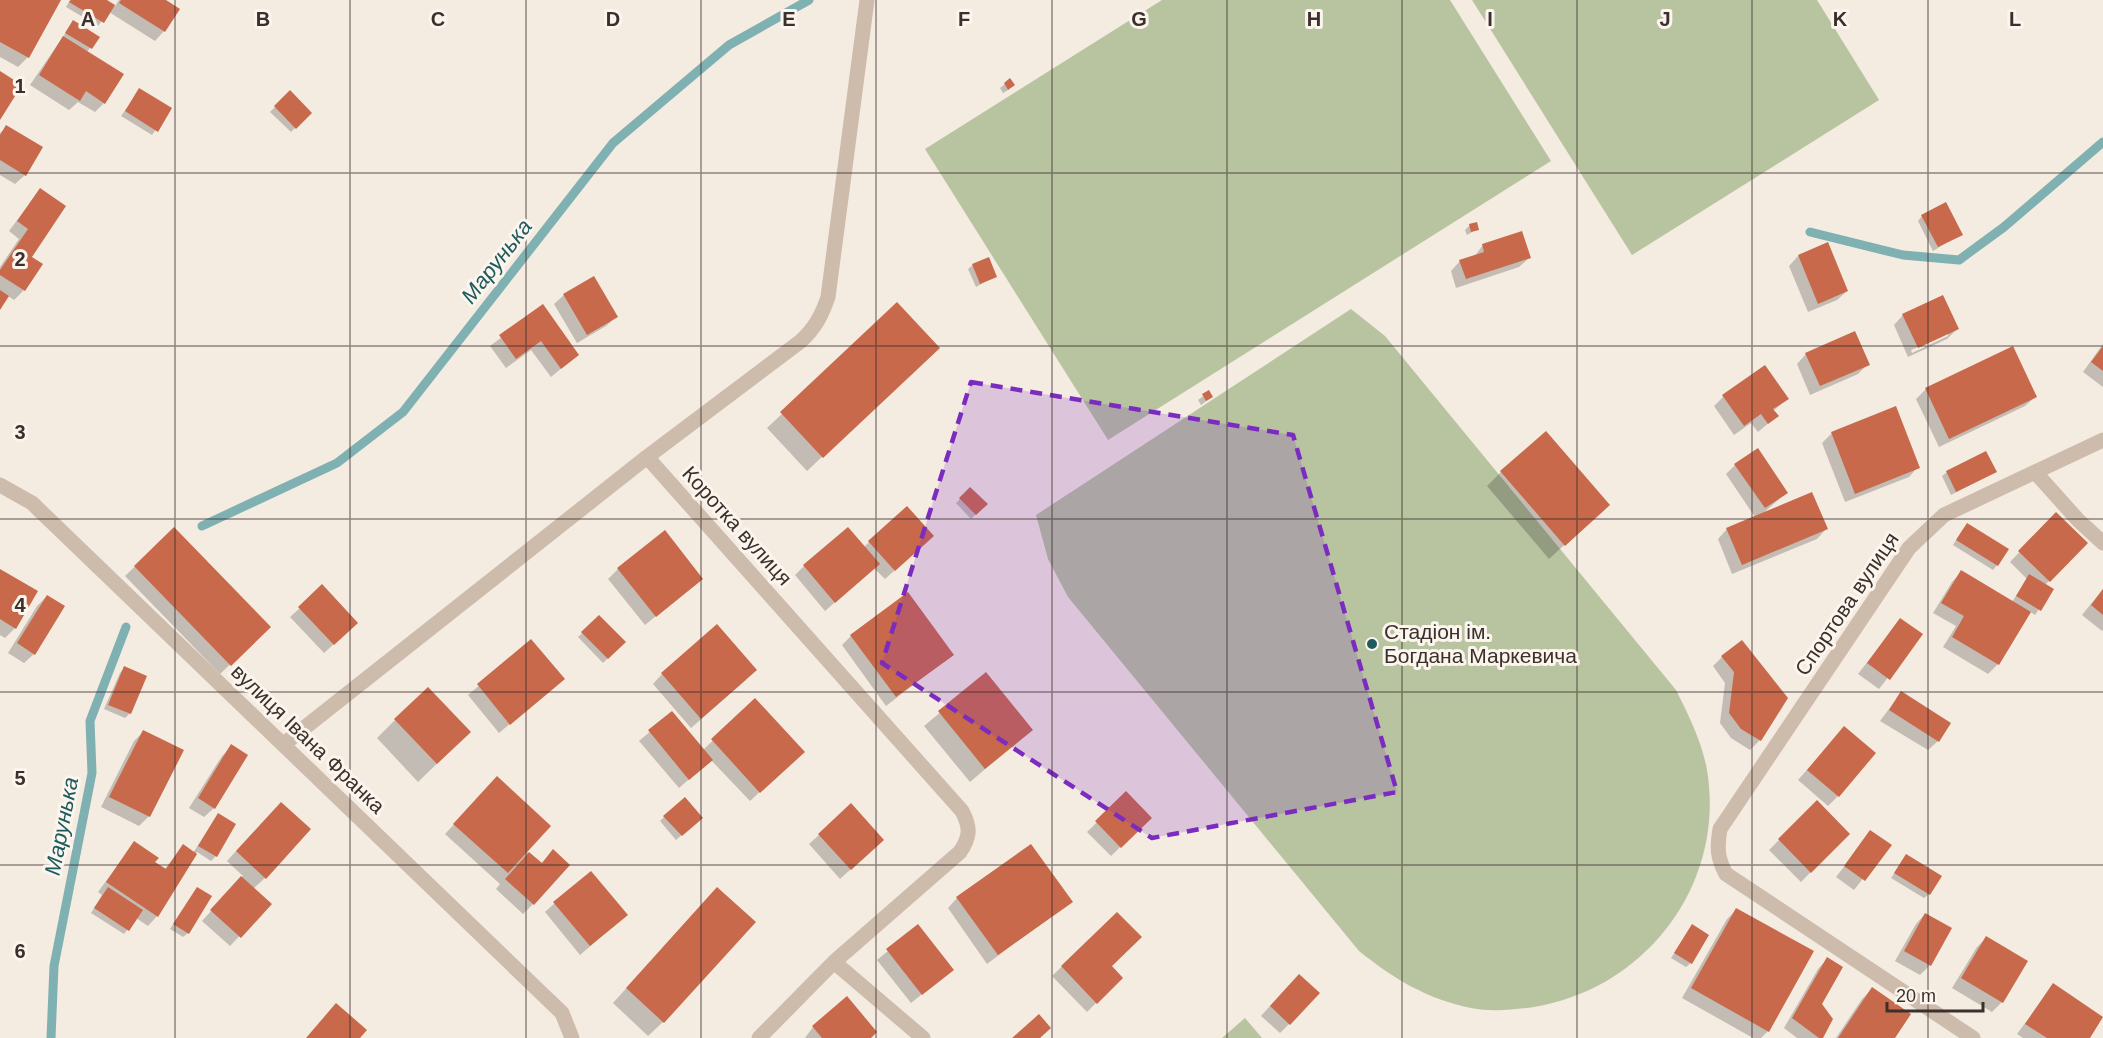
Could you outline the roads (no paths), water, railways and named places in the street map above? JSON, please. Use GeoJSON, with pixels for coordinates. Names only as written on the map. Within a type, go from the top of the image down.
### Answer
{"type":"FeatureCollection","features":[{"type":"Feature","properties":{"kind":"street"},"geometry":{"type":"LineString","coordinates":[[284,744],[647,457],[814,329],[823,314],[828,297],[867,0]]}},
{"type":"Feature","properties":{"kind":"street","name":"Спортова вулиця"},"geometry":{"type":"LineString","coordinates":[[1973,1038],[1726,874],[1719,862],[1717,848],[1720,829],[1909,548],[1944,515],[2103,440]]}},
{"type":"Feature","properties":{"kind":"street","name":"Коротка вулиця"},"geometry":{"type":"LineString","coordinates":[[647,457],[962,811],[969,824],[969,839],[960,852],[834,962],[759,1038]]}},
{"type":"Feature","properties":{"kind":"street"},"geometry":{"type":"LineString","coordinates":[[2035,472],[2078,520],[2103,543]]}},
{"type":"Feature","properties":{"kind":"street","name":"вулиця Івана Франка"},"geometry":{"type":"LineString","coordinates":[[0,485],[32,503],[284,744],[562,1013],[572,1038]]}},
{"type":"Feature","properties":{"kind":"street"},"geometry":{"type":"LineString","coordinates":[[834,962],[923,1038]]}},
{"type":"Feature","properties":{"kind":"waterway","name":"Марунька"},"geometry":{"type":"LineString","coordinates":[[202,526],[337,463],[403,412],[613,143],[729,45],[809,0]]}},
{"type":"Feature","properties":{"kind":"waterway"},"geometry":{"type":"LineString","coordinates":[[1810,232],[1903,255],[1959,260],[2004,227],[2103,142]]}},
{"type":"Feature","properties":{"kind":"waterway","name":"Марунька"},"geometry":{"type":"LineString","coordinates":[[51,1038],[54,966],[92,773],[90,721],[126,627]]}},
{"type":"Feature","properties":{"kind":"place","name":"Стадіон ім. Богдана Маркевича"},"geometry":{"type":"Point","coordinates":[1372,644]}}]}
